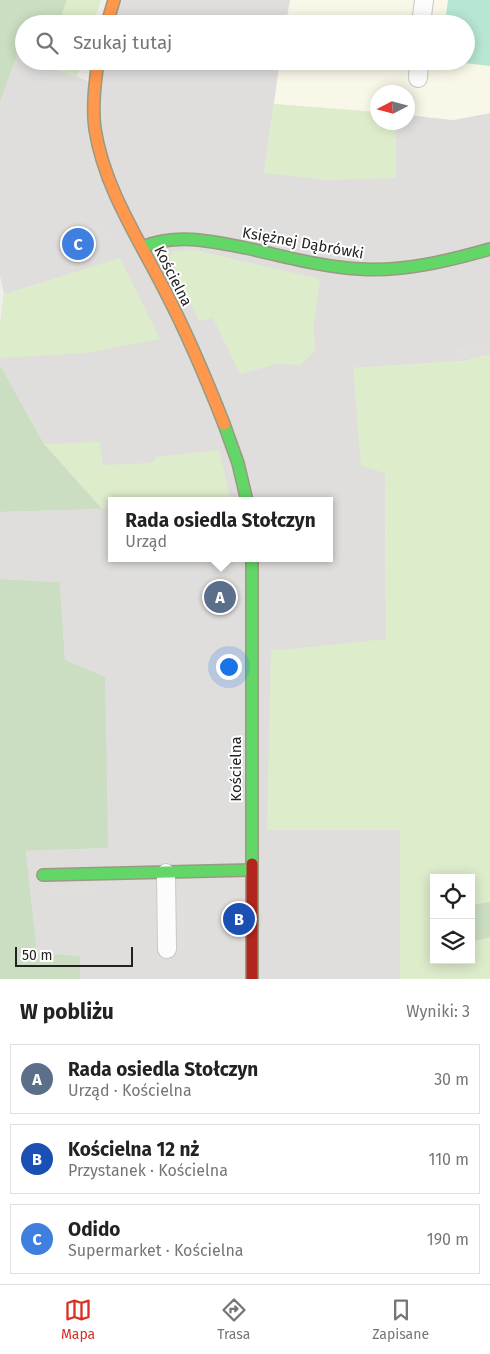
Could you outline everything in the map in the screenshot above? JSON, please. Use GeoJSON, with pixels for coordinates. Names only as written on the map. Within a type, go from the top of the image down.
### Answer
{"type":"FeatureCollection","features":[{"type":"Feature","properties":{"kind":"street"},"geometry":{"type":"LineString","coordinates":[[110,15],[114,0]]}},
{"type":"Feature","properties":{"kind":"street"},"geometry":{"type":"LineString","coordinates":[[422,15],[424,0]]}},
{"type":"Feature","properties":{"kind":"street","name":"Kościelna"},"geometry":{"type":"LineString","coordinates":[[97,70],[95,129],[103,164],[117,199],[184,329],[209,386],[235,450],[246,497]]}},
{"type":"Feature","properties":{"kind":"street","name":"Księżnej Dąbrówki"},"geometry":{"type":"LineString","coordinates":[[142,247],[152,242],[167,239],[199,240],[334,266],[384,269],[424,265],[490,249]]}},
{"type":"Feature","properties":{"kind":"street","name":"Kościelna"},"geometry":{"type":"LineString","coordinates":[[252,562],[252,979]]}},
{"type":"Feature","properties":{"kind":"street"},"geometry":{"type":"LineString","coordinates":[[43,875],[251,870]]}},
{"type":"Feature","properties":{"kind":"street"},"geometry":{"type":"LineString","coordinates":[[166,873],[167,950]]}},
{"type":"Feature","properties":{"kind":"shaded area"},"geometry":{"type":"Polygon","coordinates":[[[118,0],[290,0],[288,15],[114,15],[118,0]]]}},
{"type":"Feature","properties":{"kind":"shaded area"},"geometry":{"type":"Polygon","coordinates":[[[290,0],[490,0],[490,113],[453,120],[415,116],[415,85],[370,85],[370,111],[274,104],[279,70],[475,70],[475,15],[288,15],[290,0]]]}},
{"type":"Feature","properties":{"kind":"shaded area"},"geometry":{"type":"Polygon","coordinates":[[[15,61],[15,70],[59,70],[101,86],[103,70],[279,70],[264,173],[396,178],[396,130],[415,130],[415,116],[453,120],[490,113],[490,354],[463,361],[354,368],[385,472],[386,640],[271,651],[400,830],[400,979],[80,979],[80,956],[37,954],[26,851],[108,848],[65,660],[60,582],[0,579],[0,512],[102,509],[44,444],[0,365],[0,324],[4,294],[0,276],[0,103],[15,61]]]}},
{"type":"Feature","properties":{"kind":"shaded area"},"geometry":{"type":"Polygon","coordinates":[[[100,221],[111,241],[89,248],[82,229],[100,221]]]}},
{"type":"Feature","properties":{"kind":"shaded area"},"geometry":{"type":"Polygon","coordinates":[[[490,340],[490,352],[462,359],[453,349],[490,340]]]}},
{"type":"Feature","properties":{"kind":"shaded area"},"geometry":{"type":"Polygon","coordinates":[[[50,886],[91,886],[91,898],[50,898],[50,886]]]}},
{"type":"Feature","properties":{"kind":"shaded area"},"geometry":{"type":"Polygon","coordinates":[[[185,886],[185,952],[174,952],[174,887],[185,886]]]}},
{"type":"Feature","properties":{"kind":"green space"},"geometry":{"type":"Polygon","coordinates":[[[0,0],[67,0],[61,15],[15,15],[15,61],[0,103],[0,0]]]}},
{"type":"Feature","properties":{"kind":"green space"},"geometry":{"type":"Polygon","coordinates":[[[67,0],[101,0],[96,15],[61,15],[67,0]]]}},
{"type":"Feature","properties":{"kind":"green space"},"geometry":{"type":"Polygon","coordinates":[[[448,0],[490,0],[490,66],[475,64],[475,15],[446,15],[448,0]]]}},
{"type":"Feature","properties":{"kind":"green space"},"geometry":{"type":"Polygon","coordinates":[[[57,70],[79,70],[77,77],[57,70]]]}},
{"type":"Feature","properties":{"kind":"green space"},"geometry":{"type":"Polygon","coordinates":[[[274,104],[370,111],[370,130],[396,130],[396,178],[326,180],[264,173],[274,104]]]}},
{"type":"Feature","properties":{"kind":"green space"},"geometry":{"type":"Polygon","coordinates":[[[195,250],[320,279],[313,330],[316,350],[300,365],[277,364],[240,374],[213,318],[199,321],[170,260],[170,255],[173,251],[195,250]]]}},
{"type":"Feature","properties":{"kind":"green space"},"geometry":{"type":"Polygon","coordinates":[[[120,258],[160,339],[86,353],[0,358],[0,324],[4,294],[120,258]]]}},
{"type":"Feature","properties":{"kind":"green space"},"geometry":{"type":"Polygon","coordinates":[[[490,354],[490,979],[400,979],[400,830],[267,830],[271,651],[386,639],[385,473],[361,466],[353,368],[463,361],[490,354]]]}},
{"type":"Feature","properties":{"kind":"green space"},"geometry":{"type":"Polygon","coordinates":[[[0,365],[44,444],[102,509],[0,512],[0,365]]]}},
{"type":"Feature","properties":{"kind":"green space"},"geometry":{"type":"Polygon","coordinates":[[[100,442],[103,465],[152,463],[156,457],[219,450],[230,497],[108,497],[108,508],[102,509],[44,444],[100,442]]]}},
{"type":"Feature","properties":{"kind":"green space"},"geometry":{"type":"Polygon","coordinates":[[[0,579],[60,582],[65,660],[105,677],[108,848],[26,851],[37,953],[80,956],[80,979],[0,979],[0,579]]]}},
{"type":"Feature","properties":{"kind":"green space"},"geometry":{"type":"Polygon","coordinates":[[[490,902],[490,937],[475,941],[475,919],[475,904],[490,902]]]}},
{"type":"Feature","properties":{"kind":"traffic: fast"},"geometry":{"type":"LineString","coordinates":[[142,247],[168,240],[207,241],[302,261],[359,269],[392,269],[425,265],[490,249]]}},
{"type":"Feature","properties":{"kind":"traffic: fast"},"geometry":{"type":"LineString","coordinates":[[224,424],[238,463],[246,497]]}},
{"type":"Feature","properties":{"kind":"traffic: fast"},"geometry":{"type":"LineString","coordinates":[[252,562],[252,864]]}},
{"type":"Feature","properties":{"kind":"traffic: fast"},"geometry":{"type":"LineString","coordinates":[[43,875],[251,870]]}},
{"type":"Feature","properties":{"kind":"traffic: slow"},"geometry":{"type":"LineString","coordinates":[[110,15],[114,0]]}},
{"type":"Feature","properties":{"kind":"traffic: slow"},"geometry":{"type":"LineString","coordinates":[[97,70],[94,121],[99,150],[106,171],[123,212],[181,322],[224,424]]}},
{"type":"Feature","properties":{"kind":"traffic: jam"},"geometry":{"type":"LineString","coordinates":[[252,864],[252,979]]}},
{"type":"Feature","properties":{"kind":"place","name":"Odido"},"geometry":{"type":"Point","coordinates":[78,244]}},
{"type":"Feature","properties":{"kind":"place","name":"Rada osiedla Stołczyn"},"geometry":{"type":"Point","coordinates":[220,597]}},
{"type":"Feature","properties":{"kind":"place","name":"Kościelna 12 nż"},"geometry":{"type":"Point","coordinates":[239,919]}}]}
